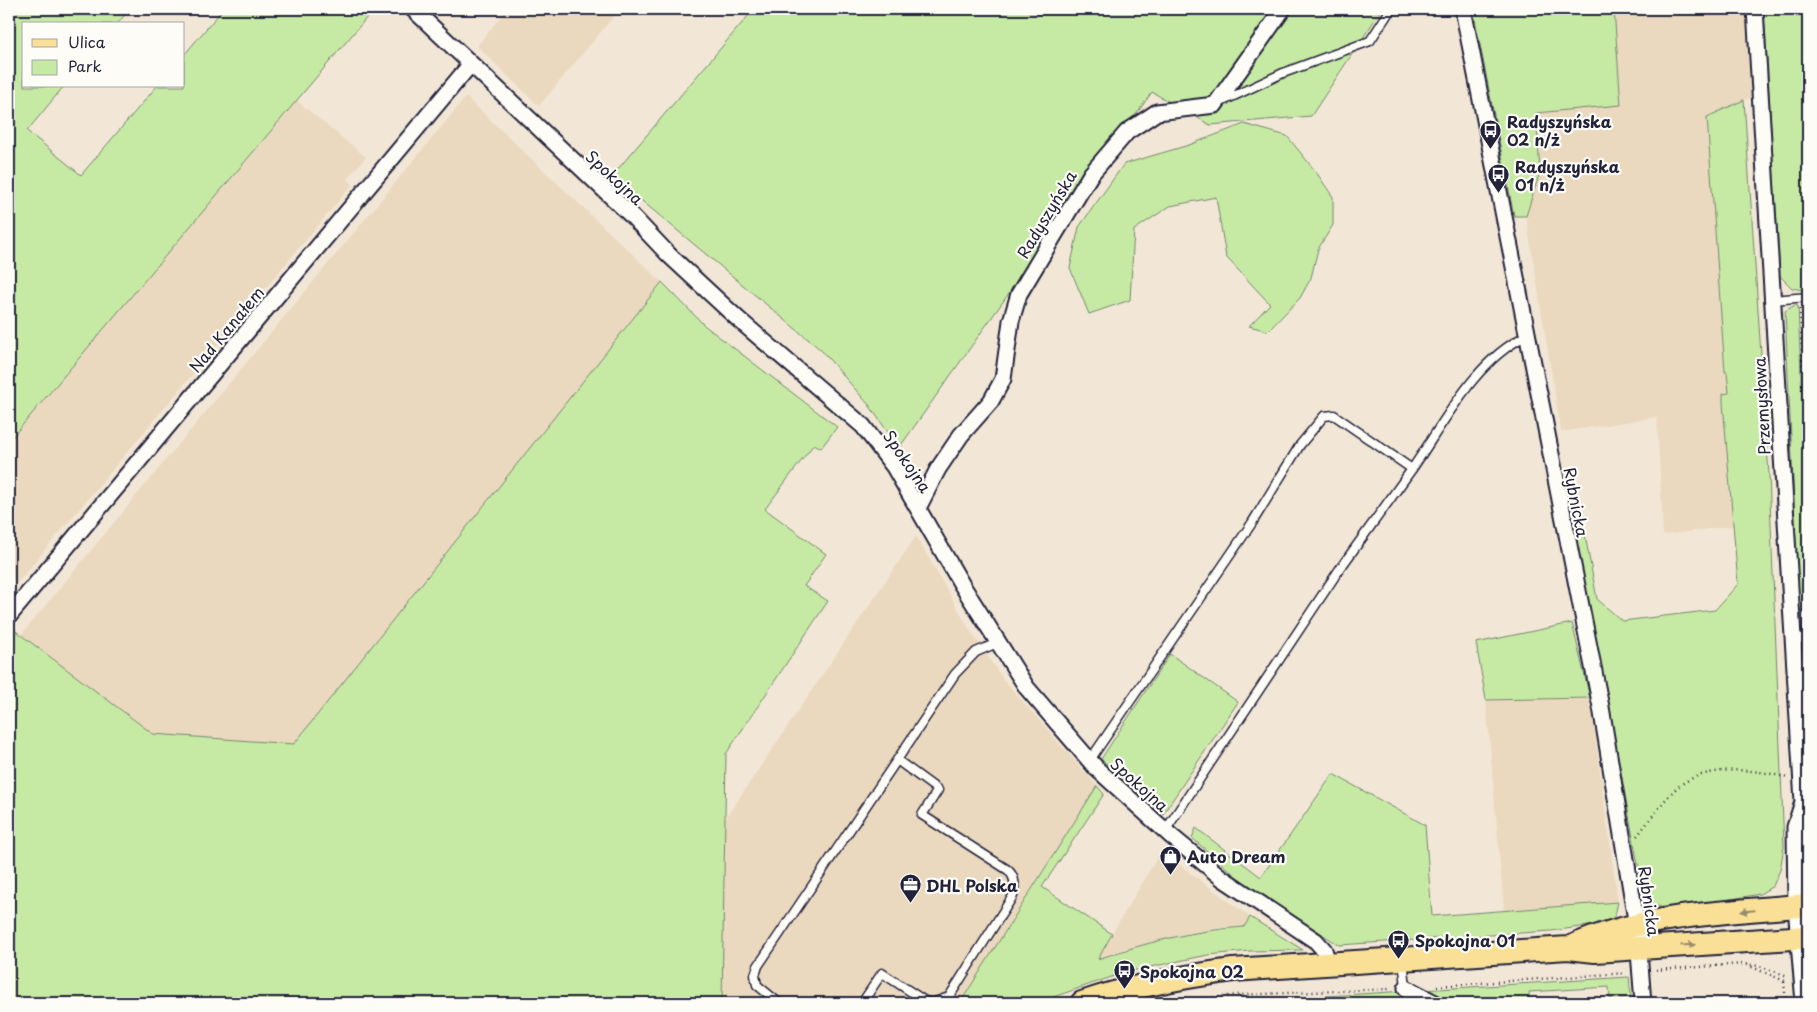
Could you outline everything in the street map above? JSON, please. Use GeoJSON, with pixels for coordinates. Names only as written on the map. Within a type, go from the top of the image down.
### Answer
{"type":"FeatureCollection","features":[{"type":"Feature","properties":{"kind":"main road"},"geometry":{"type":"LineString","coordinates":[[1082,1003],[1124,990],[1184,976],[1233,970],[1568,948],[1595,951],[1638,937],[1685,916],[1802,906]]}},
{"type":"Feature","properties":{"kind":"main road"},"geometry":{"type":"LineString","coordinates":[[1638,937],[1803,937]]}},
{"type":"Feature","properties":{"kind":"street","name":"Spokojna"},"geometry":{"type":"LineString","coordinates":[[413,9],[732,313],[863,426],[894,467],[997,643],[1027,688],[1090,760],[1165,831],[1222,878],[1316,941],[1324,950],[1328,963]]}},
{"type":"Feature","properties":{"kind":"street"},"geometry":{"type":"LineString","coordinates":[[1215,105],[1282,9]]}},
{"type":"Feature","properties":{"kind":"street","name":"Rybnicka"},"geometry":{"type":"LineString","coordinates":[[1463,9],[1526,336],[1601,707],[1638,937],[1643,1003]]}},
{"type":"Feature","properties":{"kind":"street","name":"Przemysłowa"},"geometry":{"type":"LineString","coordinates":[[1755,9],[1792,646],[1801,783],[1805,808],[1795,827],[1802,906],[1801,979],[1804,1003]]}},
{"type":"Feature","properties":{"kind":"street","name":"Nad Kanałem"},"geometry":{"type":"LineString","coordinates":[[9,616],[470,65]]}},
{"type":"Feature","properties":{"kind":"street","name":"Radyszyńska"},"geometry":{"type":"LineString","coordinates":[[918,508],[938,469],[960,434],[991,401],[1003,379],[1011,321],[1019,294],[1091,174],[1127,132],[1157,112],[1215,105]]}},
{"type":"Feature","properties":{"kind":"street"},"geometry":{"type":"LineString","coordinates":[[1407,996],[1435,1003]]}},
{"type":"Feature","properties":{"kind":"lane"},"geometry":{"type":"LineString","coordinates":[[1215,105],[1283,73],[1370,42],[1391,9]]}},
{"type":"Feature","properties":{"kind":"lane"},"geometry":{"type":"LineString","coordinates":[[1772,300],[1806,298]]}},
{"type":"Feature","properties":{"kind":"lane"},"geometry":{"type":"LineString","coordinates":[[1165,831],[1339,570],[1487,363],[1511,343],[1526,336]]}},
{"type":"Feature","properties":{"kind":"lane"},"geometry":{"type":"LineString","coordinates":[[1090,760],[1252,523],[1300,445],[1324,416],[1334,415],[1412,469]]}},
{"type":"Feature","properties":{"kind":"lane"},"geometry":{"type":"LineString","coordinates":[[1792,646],[1808,632]]}},
{"type":"Feature","properties":{"kind":"lane"},"geometry":{"type":"LineString","coordinates":[[779,1003],[757,985],[755,975],[758,966],[961,667],[976,652],[997,643]]}},
{"type":"Feature","properties":{"kind":"lane"},"geometry":{"type":"LineString","coordinates":[[862,1003],[882,973],[925,1001],[932,1002],[949,997],[1013,896],[1015,887],[1014,876],[1008,870],[922,815],[938,790],[897,760]]}},
{"type":"Feature","properties":{"kind":"lane"},"geometry":{"type":"LineString","coordinates":[[1402,959],[1407,996]]}},
{"type":"Feature","properties":{"kind":"path"},"geometry":{"type":"LineString","coordinates":[[1806,298],[1808,475]]}},
{"type":"Feature","properties":{"kind":"path"},"geometry":{"type":"LineString","coordinates":[[1625,851],[1679,786],[1699,777],[1721,772],[1750,770],[1771,773],[1801,783]]}},
{"type":"Feature","properties":{"kind":"path"},"geometry":{"type":"LineString","coordinates":[[1435,986],[1743,964],[1759,966],[1785,976],[1801,979]]}},
{"type":"Feature","properties":{"kind":"path"},"geometry":{"type":"LineString","coordinates":[[1743,964],[1784,982],[1801,979]]}},
{"type":"Feature","properties":{"kind":"path"},"geometry":{"type":"LineString","coordinates":[[1784,982],[1786,1003]]}},
{"type":"Feature","properties":{"kind":"path"},"geometry":{"type":"LineString","coordinates":[[1168,1003],[1236,995],[1407,996]]}},
{"type":"Feature","properties":{"kind":"shaded area"},"geometry":{"type":"Polygon","coordinates":[[[507,9],[620,9],[539,106],[477,46],[507,9]]]}},
{"type":"Feature","properties":{"kind":"shaded area"},"geometry":{"type":"Polygon","coordinates":[[[1614,9],[1746,9],[1751,97],[1707,117],[1725,371],[1727,372],[1729,393],[1723,403],[1733,526],[1663,535],[1657,417],[1561,432],[1526,216],[1540,172],[1536,113],[1621,104],[1614,9]]]}},
{"type":"Feature","properties":{"kind":"shaded area"},"geometry":{"type":"Polygon","coordinates":[[[466,97],[662,282],[294,744],[153,734],[21,635],[466,97]]]}},
{"type":"Feature","properties":{"kind":"shaded area"},"geometry":{"type":"Polygon","coordinates":[[[297,101],[366,157],[347,179],[353,184],[17,583],[9,576],[9,441],[297,101]]]}},
{"type":"Feature","properties":{"kind":"shaded area","name":"DHL Polska"},"geometry":{"type":"Polygon","coordinates":[[[916,536],[970,630],[1003,679],[1097,786],[961,1003],[722,1003],[723,822],[916,536]]]}},
{"type":"Feature","properties":{"kind":"shaded area"},"geometry":{"type":"Polygon","coordinates":[[[1590,698],[1618,902],[1504,911],[1486,700],[1590,698]]]}},
{"type":"Feature","properties":{"kind":"shaded area"},"geometry":{"type":"Polygon","coordinates":[[[1161,851],[1250,917],[1245,927],[1220,928],[1118,951],[1097,959],[1161,851]]]}},
{"type":"Feature","properties":{"kind":"green space"},"geometry":{"type":"Polygon","coordinates":[[[9,9],[130,9],[119,22],[22,22],[22,88],[62,88],[27,131],[81,175],[155,88],[185,88],[185,54],[223,9],[374,9],[9,441],[9,9]]]}},
{"type":"Feature","properties":{"kind":"green space"},"geometry":{"type":"Polygon","coordinates":[[[754,9],[1382,9],[1311,116],[1210,125],[1152,92],[899,448],[869,405],[821,350],[612,176],[754,9]]]}},
{"type":"Feature","properties":{"kind":"green space"},"geometry":{"type":"Polygon","coordinates":[[[1473,9],[1614,9],[1621,105],[1536,113],[1540,172],[1526,216],[1514,216],[1473,9]]]}},
{"type":"Feature","properties":{"kind":"green space"},"geometry":{"type":"Polygon","coordinates":[[[1764,9],[1808,9],[1808,291],[1792,288],[1780,276],[1764,9]]]}},
{"type":"Feature","properties":{"kind":"green space"},"geometry":{"type":"Polygon","coordinates":[[[1744,100],[1769,475],[1784,847],[1780,870],[1773,886],[1760,894],[1668,910],[1653,904],[1642,886],[1599,654],[1570,527],[1572,523],[1582,519],[1597,599],[1622,621],[1715,610],[1738,584],[1723,403],[1723,394],[1729,393],[1727,372],[1725,372],[1707,117],[1744,100]]]}},
{"type":"Feature","properties":{"kind":"green space"},"geometry":{"type":"Polygon","coordinates":[[[1244,124],[1287,136],[1333,197],[1333,225],[1318,249],[1311,278],[1300,298],[1268,331],[1249,326],[1270,304],[1226,257],[1216,197],[1170,206],[1134,230],[1130,300],[1089,314],[1070,268],[1079,227],[1124,164],[1189,145],[1244,124]]]}},
{"type":"Feature","properties":{"kind":"green space"},"geometry":{"type":"Polygon","coordinates":[[[662,282],[705,326],[837,427],[821,448],[814,444],[765,509],[826,554],[804,586],[828,601],[726,754],[722,1003],[9,1003],[9,626],[153,734],[294,744],[662,282]]]}},
{"type":"Feature","properties":{"kind":"green space"},"geometry":{"type":"Polygon","coordinates":[[[1795,305],[1798,306],[1808,537],[1808,615],[1803,614],[1799,606],[1785,311],[1795,305]]]}},
{"type":"Feature","properties":{"kind":"green space"},"geometry":{"type":"Polygon","coordinates":[[[1802,307],[1808,308],[1808,426],[1802,307]]]}},
{"type":"Feature","properties":{"kind":"green space"},"geometry":{"type":"Polygon","coordinates":[[[1572,623],[1590,698],[1486,700],[1476,643],[1572,623]]]}},
{"type":"Feature","properties":{"kind":"green space"},"geometry":{"type":"Polygon","coordinates":[[[1808,643],[1808,724],[1803,649],[1808,643]]]}},
{"type":"Feature","properties":{"kind":"green space"},"geometry":{"type":"Polygon","coordinates":[[[1170,654],[1238,702],[1163,814],[1101,759],[1170,654]]]}},
{"type":"Feature","properties":{"kind":"green space"},"geometry":{"type":"Polygon","coordinates":[[[1333,774],[1425,825],[1432,916],[1618,902],[1615,915],[1609,923],[1551,931],[1339,945],[1244,883],[1192,838],[1196,828],[1261,877],[1333,774]]]}},
{"type":"Feature","properties":{"kind":"green space"},"geometry":{"type":"Polygon","coordinates":[[[1097,786],[1104,794],[1042,887],[1112,934],[1098,959],[1170,938],[1244,927],[1250,917],[1303,950],[1250,951],[1208,955],[1126,972],[1036,1003],[960,1003],[1097,786]]]}},
{"type":"Feature","properties":{"kind":"green space"},"geometry":{"type":"Polygon","coordinates":[[[1629,977],[1631,997],[1610,999],[1609,987],[1529,992],[1530,1003],[1216,1003],[1629,977]]]}},
{"type":"Feature","properties":{"kind":"place","name":"Radyszyńska 02 n/ż"},"geometry":{"type":"Point","coordinates":[1491,149]}},
{"type":"Feature","properties":{"kind":"place","name":"Radyszyńska 01 n/ż"},"geometry":{"type":"Point","coordinates":[1499,194]}},
{"type":"Feature","properties":{"kind":"place","name":"Auto Dream"},"geometry":{"type":"Point","coordinates":[1171,875]}},
{"type":"Feature","properties":{"kind":"place","name":"DHL Polska"},"geometry":{"type":"Point","coordinates":[910,904]}},
{"type":"Feature","properties":{"kind":"place","name":"Spokojna 01"},"geometry":{"type":"Point","coordinates":[1399,959]}},
{"type":"Feature","properties":{"kind":"place","name":"Spokojna 02"},"geometry":{"type":"Point","coordinates":[1124,990]}}]}
